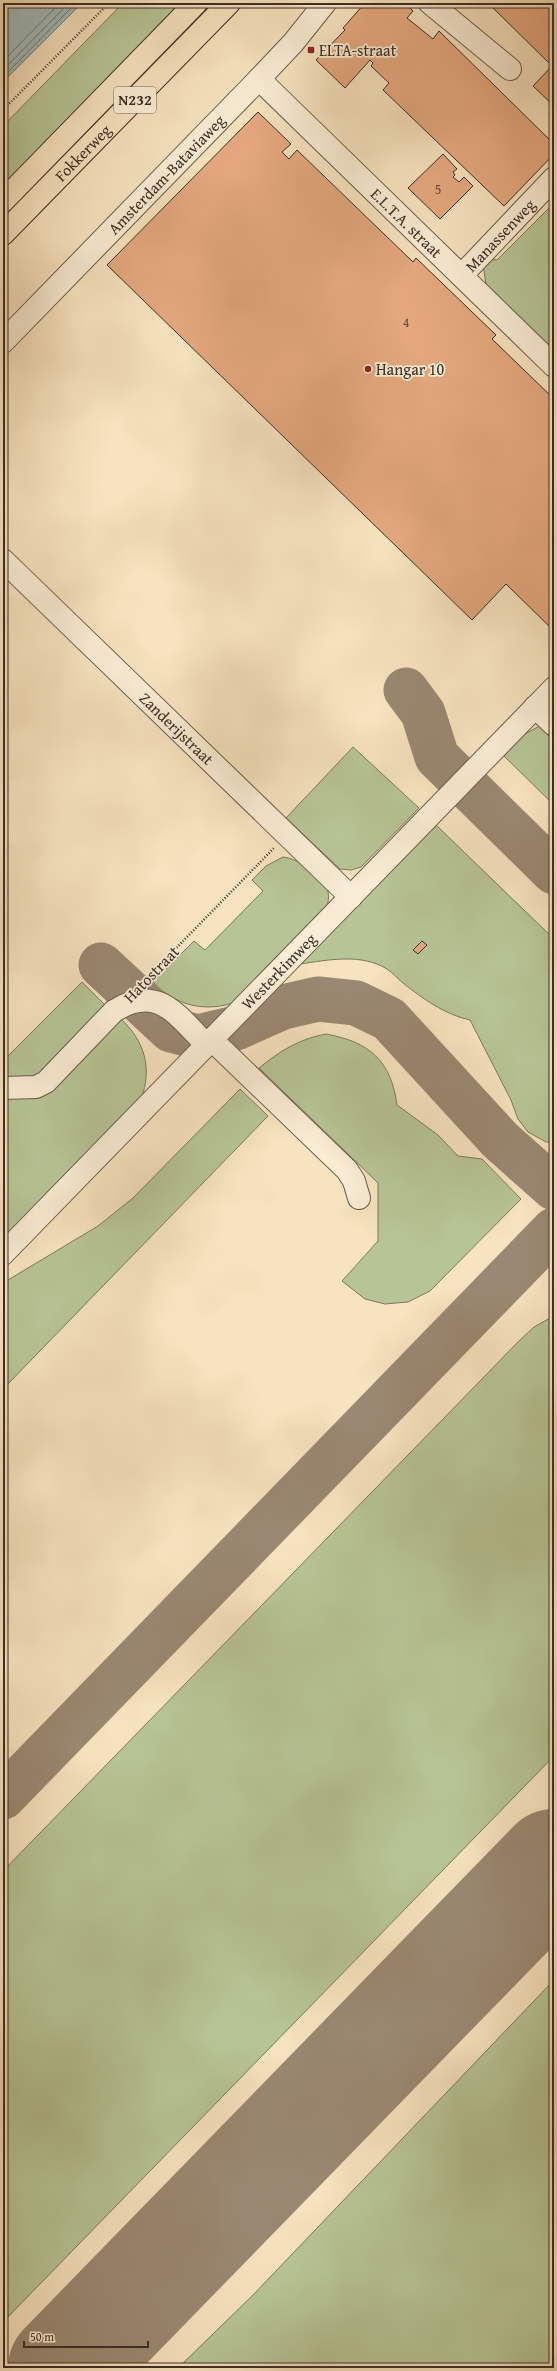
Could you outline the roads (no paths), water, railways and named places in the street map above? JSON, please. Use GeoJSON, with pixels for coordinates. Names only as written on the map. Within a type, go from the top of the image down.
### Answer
{"type":"FeatureCollection","features":[{"type":"Feature","properties":{"kind":"main road","name":"Fokkerweg"},"geometry":{"type":"LineString","coordinates":[[3,201],[169,33],[196,3]]}},
{"type":"Feature","properties":{"kind":"main road","name":"Fokkerweg"},"geometry":{"type":"LineString","coordinates":[[3,234],[229,3]]}},
{"type":"Feature","properties":{"kind":"street","name":"Amsterdam-Bataviaweg"},"geometry":{"type":"LineString","coordinates":[[3,342],[260,79],[294,43],[325,3]]}},
{"type":"Feature","properties":{"kind":"street"},"geometry":{"type":"LineString","coordinates":[[430,3],[510,69]]}},
{"type":"Feature","properties":{"kind":"street","name":"E.L.T.A. straat"},"geometry":{"type":"LineString","coordinates":[[260,79],[554,366]]}},
{"type":"Feature","properties":{"kind":"street","name":"Manassenweg"},"geometry":{"type":"LineString","coordinates":[[462,275],[554,178]]}},
{"type":"Feature","properties":{"kind":"street","name":"Zanderijstraat"},"geometry":{"type":"LineString","coordinates":[[3,560],[351,897]]}},
{"type":"Feature","properties":{"kind":"street","name":"Westerkimweg"},"geometry":{"type":"LineString","coordinates":[[3,1254],[554,688]]}},
{"type":"Feature","properties":{"kind":"street"},"geometry":{"type":"LineString","coordinates":[[535,707],[554,725]]}},
{"type":"Feature","properties":{"kind":"street","name":"Hatostraat"},"geometry":{"type":"LineString","coordinates":[[3,1088],[36,1087],[46,1082],[114,1011],[127,1002],[144,999],[159,1001],[209,1042],[347,1170],[354,1181],[359,1198]]}},
{"type":"Feature","properties":{"kind":"water"},"geometry":{"type":"Polygon","coordinates":[[[3,3],[82,3],[3,82],[3,3]]]}},
{"type":"Feature","properties":{"kind":"place","name":"ELTA-straat"},"geometry":{"type":"Point","coordinates":[311,50]}},
{"type":"Feature","properties":{"kind":"place","name":"Hangar 10"},"geometry":{"type":"Point","coordinates":[368,369]}}]}
